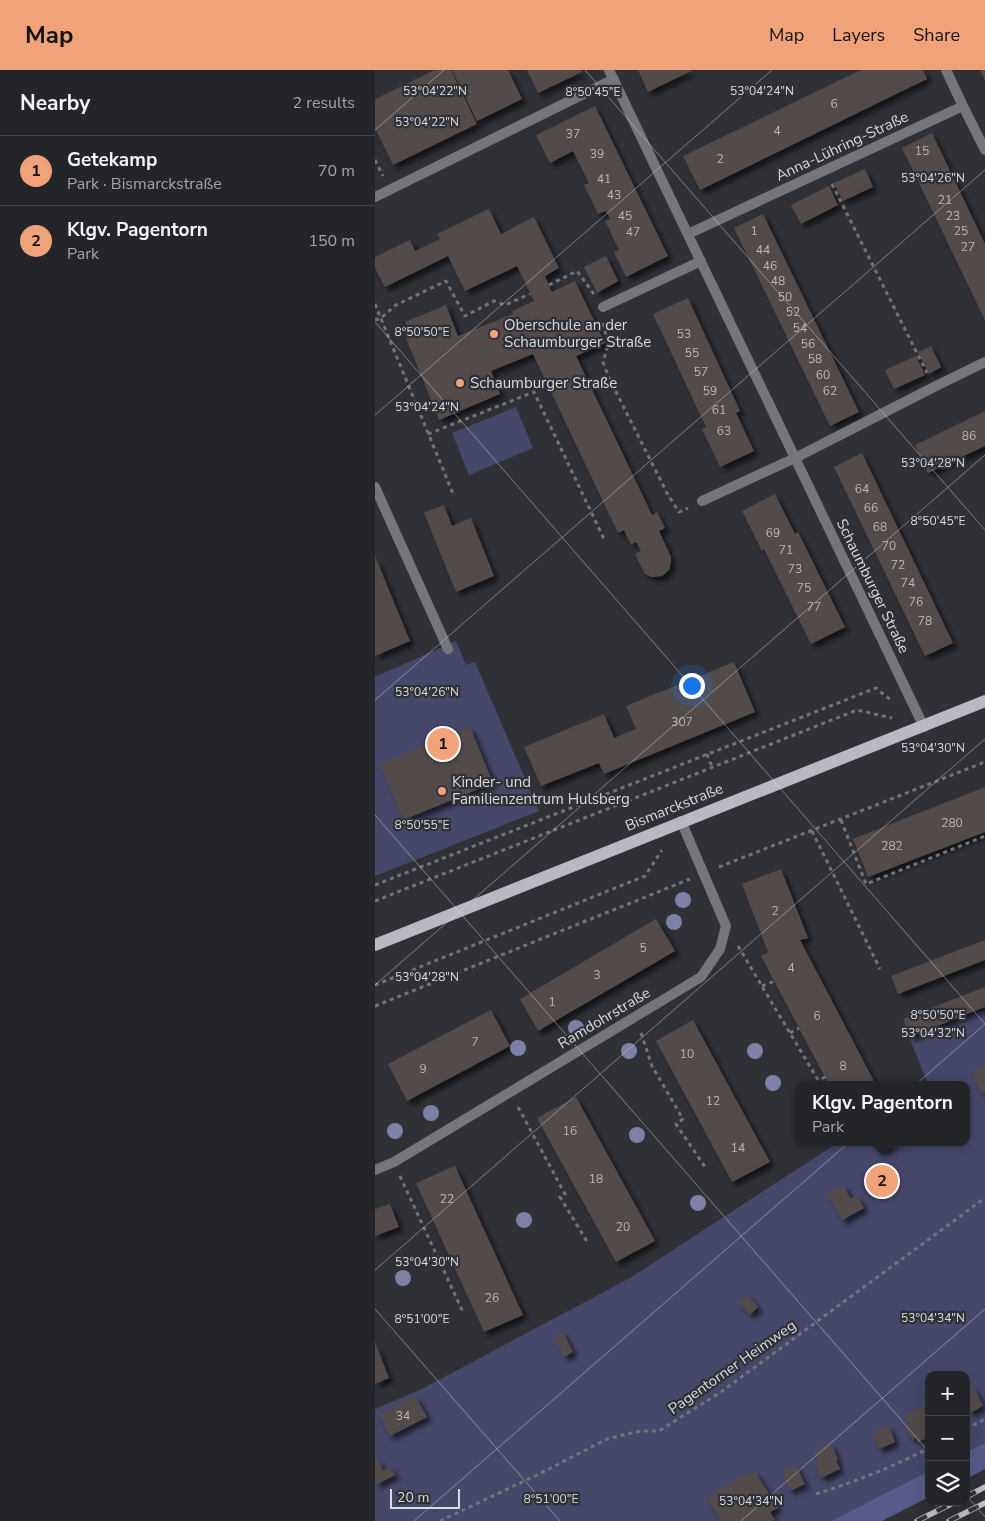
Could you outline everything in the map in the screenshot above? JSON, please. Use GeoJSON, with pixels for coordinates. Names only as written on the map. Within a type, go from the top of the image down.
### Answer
{"type":"FeatureCollection","features":[{"type":"Feature","properties":{"kind":"main road","name":"Bismarckstraße"},"geometry":{"type":"LineString","coordinates":[[375,945],[985,701]]}},
{"type":"Feature","properties":{"kind":"street"},"geometry":{"type":"LineString","coordinates":[[946,70],[985,150]]}},
{"type":"Feature","properties":{"kind":"street"},"geometry":{"type":"LineString","coordinates":[[375,197],[611,75]]}},
{"type":"Feature","properties":{"kind":"street","name":"Schaumburger Straße"},"geometry":{"type":"LineString","coordinates":[[611,75],[924,727]]}},
{"type":"Feature","properties":{"kind":"street","name":"Anna-Lühring-Straße"},"geometry":{"type":"LineString","coordinates":[[688,234],[963,106]]}},
{"type":"Feature","properties":{"kind":"street"},"geometry":{"type":"LineString","coordinates":[[603,307],[701,260]]}},
{"type":"Feature","properties":{"kind":"street"},"geometry":{"type":"LineString","coordinates":[[702,502],[795,458],[985,362]]}},
{"type":"Feature","properties":{"kind":"street"},"geometry":{"type":"LineString","coordinates":[[375,487],[448,649]]}},
{"type":"Feature","properties":{"kind":"street"},"geometry":{"type":"LineString","coordinates":[[681,821],[727,926]]}},
{"type":"Feature","properties":{"kind":"street","name":"Ramdohrstraße"},"geometry":{"type":"LineString","coordinates":[[375,1170],[394,1162],[701,977],[720,949],[727,926]]}},
{"type":"Feature","properties":{"kind":"path"},"geometry":{"type":"LineString","coordinates":[[825,170],[918,356]]}},
{"type":"Feature","properties":{"kind":"path"},"geometry":{"type":"LineString","coordinates":[[549,285],[577,271],[603,307],[597,310],[605,328],[607,344],[603,362],[609,378],[668,495],[679,512]]}},
{"type":"Feature","properties":{"kind":"path"},"geometry":{"type":"LineString","coordinates":[[375,320],[381,318],[396,305],[446,281],[465,316],[494,301],[505,306],[531,294]]}},
{"type":"Feature","properties":{"kind":"path"},"geometry":{"type":"LineString","coordinates":[[375,304],[453,496]]}},
{"type":"Feature","properties":{"kind":"path"},"geometry":{"type":"LineString","coordinates":[[428,434],[534,392],[605,539]]}},
{"type":"Feature","properties":{"kind":"path"},"geometry":{"type":"LineString","coordinates":[[375,886],[876,688],[897,705]]}},
{"type":"Feature","properties":{"kind":"path"},"geometry":{"type":"LineString","coordinates":[[375,901],[857,710],[924,727]]}},
{"type":"Feature","properties":{"kind":"path"},"geometry":{"type":"LineString","coordinates":[[707,754],[712,768]]}},
{"type":"Feature","properties":{"kind":"path"},"geometry":{"type":"LineString","coordinates":[[375,1006],[703,873],[812,832],[985,762]]}},
{"type":"Feature","properties":{"kind":"path"},"geometry":{"type":"LineString","coordinates":[[841,820],[866,884],[985,836]]}},
{"type":"Feature","properties":{"kind":"path"},"geometry":{"type":"LineString","coordinates":[[375,986],[645,876],[681,821]]}},
{"type":"Feature","properties":{"kind":"path"},"geometry":{"type":"LineString","coordinates":[[812,832],[879,969]]}},
{"type":"Feature","properties":{"kind":"path"},"geometry":{"type":"LineString","coordinates":[[727,926],[818,1080],[826,1078]]}},
{"type":"Feature","properties":{"kind":"path"},"geometry":{"type":"LineString","coordinates":[[762,986],[775,981]]}},
{"type":"Feature","properties":{"kind":"path"},"geometry":{"type":"LineString","coordinates":[[635,1016],[652,1066],[683,1119],[676,1124],[705,1167]]}},
{"type":"Feature","properties":{"kind":"path"},"geometry":{"type":"LineString","coordinates":[[790,1032],[799,1028]]}},
{"type":"Feature","properties":{"kind":"path"},"geometry":{"type":"LineString","coordinates":[[509,1092],[565,1194],[560,1197],[588,1243]]}},
{"type":"Feature","properties":{"kind":"path"},"geometry":{"type":"LineString","coordinates":[[394,1162],[463,1312]]}},
{"type":"Feature","properties":{"kind":"path","name":"Pagentorner Heimweg"},"geometry":{"type":"LineString","coordinates":[[440,1521],[607,1439],[639,1432],[659,1432],[721,1392],[985,1198]]}},
{"type":"Feature","properties":{"kind":"path"},"geometry":{"type":"LineString","coordinates":[[970,1427],[985,1419]]}},
{"type":"Feature","properties":{"kind":"path"},"geometry":{"type":"LineString","coordinates":[[815,1494],[842,1486],[906,1460],[925,1450]]}},
{"type":"Feature","properties":{"kind":"shaded area"},"geometry":{"type":"Polygon","coordinates":[[[516,407],[533,448],[469,475],[452,433],[516,407]]]}},
{"type":"Feature","properties":{"kind":"shaded area"},"geometry":{"type":"Polygon","coordinates":[[[456,641],[466,665],[475,662],[539,811],[375,876],[375,677],[456,641]]]}},
{"type":"Feature","properties":{"kind":"shaded area"},"geometry":{"type":"Polygon","coordinates":[[[985,1009],[985,1443],[970,1450],[970,1371],[925,1371],[925,1473],[831,1521],[375,1521],[375,1409],[422,1389],[630,1278],[833,1146],[970,1146],[970,1081],[927,1081],[910,1039],[985,1009]]]}},
{"type":"Feature","properties":{"kind":"shaded area"},"geometry":{"type":"Polygon","coordinates":[[[985,1443],[985,1469],[970,1477],[970,1461],[970,1450],[985,1443]]]}},
{"type":"Feature","properties":{"kind":"shaded area"},"geometry":{"type":"Polygon","coordinates":[[[925,1473],[925,1499],[882,1521],[831,1521],[925,1473]]]}},
{"type":"Feature","properties":{"kind":"building"},"geometry":{"type":"Polygon","coordinates":[[[435,70],[451,70],[477,124],[393,165],[375,128],[375,99],[435,70]]]}},
{"type":"Feature","properties":{"kind":"building"},"geometry":{"type":"Polygon","coordinates":[[[452,70],[508,70],[522,99],[477,121],[452,70]]]}},
{"type":"Feature","properties":{"kind":"building"},"geometry":{"type":"Polygon","coordinates":[[[527,70],[581,70],[582,72],[538,93],[527,70]]]}},
{"type":"Feature","properties":{"kind":"building"},"geometry":{"type":"Polygon","coordinates":[[[638,70],[693,70],[648,92],[638,70]]]}},
{"type":"Feature","properties":{"kind":"building"},"geometry":{"type":"Polygon","coordinates":[[[861,70],[923,70],[927,79],[700,190],[683,156],[861,70]]]}},
{"type":"Feature","properties":{"kind":"building"},"geometry":{"type":"Polygon","coordinates":[[[980,70],[985,70],[985,80],[980,70]]]}},
{"type":"Feature","properties":{"kind":"building"},"geometry":{"type":"Polygon","coordinates":[[[595,106],[668,256],[626,277],[614,252],[619,250],[605,221],[610,219],[606,211],[598,214],[584,185],[589,183],[573,151],[550,163],[536,135],[595,106]]]}},
{"type":"Feature","properties":{"kind":"building"},"geometry":{"type":"Polygon","coordinates":[[[932,133],[985,244],[985,320],[902,148],[932,133]]]}},
{"type":"Feature","properties":{"kind":"building"},"geometry":{"type":"Polygon","coordinates":[[[865,169],[873,187],[843,201],[834,183],[865,169]]]}},
{"type":"Feature","properties":{"kind":"building"},"geometry":{"type":"Polygon","coordinates":[[[829,186],[838,205],[801,224],[791,205],[829,186]]]}},
{"type":"Feature","properties":{"kind":"building","name":"Schaumburger Straße"},"geometry":{"type":"Polygon","coordinates":[[[489,209],[501,234],[534,217],[559,268],[545,276],[552,292],[575,281],[605,343],[576,356],[652,515],[657,512],[665,528],[659,531],[671,557],[671,562],[669,570],[662,576],[652,577],[645,574],[635,554],[641,551],[636,542],[631,545],[624,530],[618,533],[533,354],[491,371],[500,394],[439,420],[406,338],[411,336],[405,322],[446,305],[458,336],[513,314],[512,311],[534,301],[517,266],[465,291],[448,256],[385,287],[375,268],[375,257],[410,240],[415,251],[440,239],[437,234],[489,209]]]}},
{"type":"Feature","properties":{"kind":"building"},"geometry":{"type":"Polygon","coordinates":[[[763,214],[859,412],[830,426],[734,228],[763,214]]]}},
{"type":"Feature","properties":{"kind":"building"},"geometry":{"type":"Polygon","coordinates":[[[606,256],[618,281],[597,293],[584,267],[606,256]]]}},
{"type":"Feature","properties":{"kind":"building"},"geometry":{"type":"Polygon","coordinates":[[[688,298],[740,411],[736,413],[754,451],[720,467],[702,429],[706,427],[653,314],[688,298]]]}},
{"type":"Feature","properties":{"kind":"building"},"geometry":{"type":"Polygon","coordinates":[[[931,346],[941,367],[929,374],[918,352],[931,346]]]}},
{"type":"Feature","properties":{"kind":"building"},"geometry":{"type":"Polygon","coordinates":[[[916,356],[925,375],[894,389],[885,370],[916,356]]]}},
{"type":"Feature","properties":{"kind":"building"},"geometry":{"type":"Polygon","coordinates":[[[985,411],[985,446],[928,473],[915,445],[985,411]]]}},
{"type":"Feature","properties":{"kind":"building"},"geometry":{"type":"Polygon","coordinates":[[[862,453],[953,643],[925,656],[834,467],[862,453]]]}},
{"type":"Feature","properties":{"kind":"building"},"geometry":{"type":"Polygon","coordinates":[[[775,494],[795,534],[798,532],[845,627],[811,644],[764,549],[762,551],[742,511],[775,494]]]}},
{"type":"Feature","properties":{"kind":"building"},"geometry":{"type":"Polygon","coordinates":[[[444,505],[452,526],[471,518],[494,576],[456,592],[424,513],[444,505]]]}},
{"type":"Feature","properties":{"kind":"building"},"geometry":{"type":"Polygon","coordinates":[[[375,556],[410,641],[375,656],[375,556]]]}},
{"type":"Feature","properties":{"kind":"building"},"geometry":{"type":"Polygon","coordinates":[[[734,662],[755,712],[604,774],[599,763],[541,786],[524,747],[604,714],[614,738],[636,729],[626,706],[734,662]]]}},
{"type":"Feature","properties":{"kind":"building"},"geometry":{"type":"Polygon","coordinates":[[[470,727],[493,783],[403,820],[380,764],[470,727]]]}},
{"type":"Feature","properties":{"kind":"building"},"geometry":{"type":"Polygon","coordinates":[[[985,787],[985,832],[868,877],[853,839],[985,787]]]}},
{"type":"Feature","properties":{"kind":"building"},"geometry":{"type":"Polygon","coordinates":[[[781,869],[808,938],[800,940],[874,1081],[827,1081],[761,956],[768,952],[742,884],[781,869]]]}},
{"type":"Feature","properties":{"kind":"building"},"geometry":{"type":"Polygon","coordinates":[[[656,919],[675,951],[538,1031],[520,999],[656,919]]]}},
{"type":"Feature","properties":{"kind":"building"},"geometry":{"type":"Polygon","coordinates":[[[985,940],[985,960],[898,994],[891,976],[985,940]]]}},
{"type":"Feature","properties":{"kind":"building"},"geometry":{"type":"Polygon","coordinates":[[[985,987],[985,1007],[910,1037],[903,1019],[985,987]]]}},
{"type":"Feature","properties":{"kind":"building"},"geometry":{"type":"Polygon","coordinates":[[[491,1010],[510,1046],[407,1101],[388,1064],[491,1010]]]}},
{"type":"Feature","properties":{"kind":"building"},"geometry":{"type":"Polygon","coordinates":[[[693,1020],[770,1162],[732,1182],[656,1041],[693,1020]]]}},
{"type":"Feature","properties":{"kind":"building"},"geometry":{"type":"Polygon","coordinates":[[[985,1066],[985,1093],[982,1094],[971,1072],[985,1066]]]}},
{"type":"Feature","properties":{"kind":"building"},"geometry":{"type":"Polygon","coordinates":[[[576,1097],[655,1241],[616,1262],[537,1118],[576,1097]]]}},
{"type":"Feature","properties":{"kind":"building"},"geometry":{"type":"Polygon","coordinates":[[[878,1146],[892,1146],[881,1152],[878,1146]]]}},
{"type":"Feature","properties":{"kind":"building"},"geometry":{"type":"Polygon","coordinates":[[[455,1166],[523,1315],[484,1332],[416,1183],[455,1166]]]}},
{"type":"Feature","properties":{"kind":"building"},"geometry":{"type":"Polygon","coordinates":[[[843,1185],[851,1199],[857,1196],[864,1208],[842,1220],[827,1194],[843,1185]]]}},
{"type":"Feature","properties":{"kind":"building"},"geometry":{"type":"Polygon","coordinates":[[[390,1204],[399,1227],[375,1236],[375,1209],[390,1204]]]}},
{"type":"Feature","properties":{"kind":"building"},"geometry":{"type":"Polygon","coordinates":[[[747,1294],[758,1307],[750,1315],[738,1302],[747,1294]]]}},
{"type":"Feature","properties":{"kind":"building"},"geometry":{"type":"Polygon","coordinates":[[[563,1332],[573,1352],[564,1357],[554,1337],[563,1332]]]}},
{"type":"Feature","properties":{"kind":"building"},"geometry":{"type":"Polygon","coordinates":[[[375,1342],[389,1378],[375,1384],[375,1342]]]}},
{"type":"Feature","properties":{"kind":"building"},"geometry":{"type":"Polygon","coordinates":[[[974,1388],[983,1406],[970,1413],[970,1390],[974,1388]]]}},
{"type":"Feature","properties":{"kind":"building"},"geometry":{"type":"Polygon","coordinates":[[[415,1396],[427,1417],[390,1436],[379,1415],[415,1396]]]}},
{"type":"Feature","properties":{"kind":"building"},"geometry":{"type":"Polygon","coordinates":[[[925,1405],[925,1439],[918,1442],[916,1438],[912,1439],[905,1426],[909,1424],[905,1415],[925,1405]]]}},
{"type":"Feature","properties":{"kind":"building"},"geometry":{"type":"Polygon","coordinates":[[[889,1426],[895,1442],[879,1449],[873,1433],[889,1426]]]}},
{"type":"Feature","properties":{"kind":"building"},"geometry":{"type":"Polygon","coordinates":[[[831,1443],[840,1469],[821,1478],[815,1462],[818,1461],[814,1451],[831,1443]]]}},
{"type":"Feature","properties":{"kind":"building"},"geometry":{"type":"Polygon","coordinates":[[[377,1459],[383,1471],[391,1467],[395,1475],[377,1484],[375,1480],[375,1460],[377,1459]]]}},
{"type":"Feature","properties":{"kind":"building"},"geometry":{"type":"Polygon","coordinates":[[[796,1465],[805,1484],[790,1491],[781,1472],[796,1465]]]}},
{"type":"Feature","properties":{"kind":"building"},"geometry":{"type":"Polygon","coordinates":[[[749,1471],[751,1475],[755,1472],[778,1508],[770,1512],[775,1520],[721,1521],[707,1499],[749,1471]]]}},
{"type":"Feature","properties":{"kind":"railway"},"geometry":{"type":"LineString","coordinates":[[970,1495],[985,1487]]}},
{"type":"Feature","properties":{"kind":"railway"},"geometry":{"type":"LineString","coordinates":[[949,1521],[985,1503]]}},
{"type":"Feature","properties":{"kind":"railway"},"geometry":{"type":"LineString","coordinates":[[917,1521],[947,1506]]}},
{"type":"Feature","properties":{"kind":"place","name":"Oberschule an der Schaumburger Straße"},"geometry":{"type":"Point","coordinates":[494,334]}},
{"type":"Feature","properties":{"kind":"place","name":"Schaumburger Straße"},"geometry":{"type":"Point","coordinates":[460,383]}},
{"type":"Feature","properties":{"kind":"place","name":"Getekamp"},"geometry":{"type":"Point","coordinates":[443,744]}},
{"type":"Feature","properties":{"kind":"place","name":"Kinder- und Familienzentrum Hulsberg"},"geometry":{"type":"Point","coordinates":[442,791]}},
{"type":"Feature","properties":{"kind":"place","name":"Klgv. Pagentorn"},"geometry":{"type":"Point","coordinates":[882,1181]}}]}
